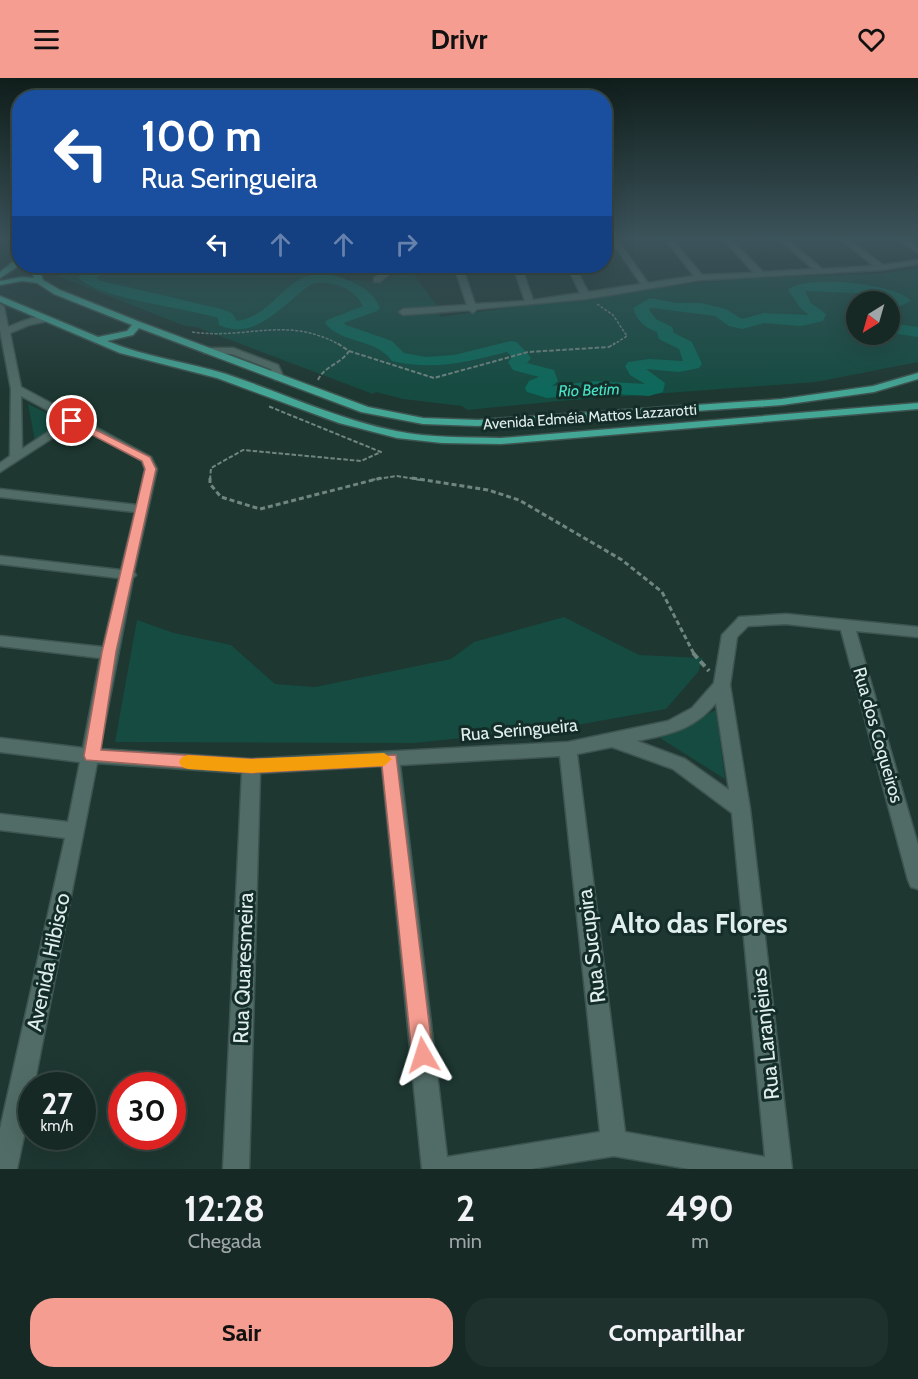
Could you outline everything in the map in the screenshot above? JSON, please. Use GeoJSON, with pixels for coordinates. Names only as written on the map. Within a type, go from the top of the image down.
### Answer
{"type":"FeatureCollection","features":[{"type":"Feature","properties":{"kind":"main road","name":"Avenida Edméia Mattos Lazzarotti"},"geometry":{"type":"LineString","coordinates":[[54,290],[365,410],[423,421],[478,423],[782,402],[874,389],[918,376]]}},
{"type":"Feature","properties":{"kind":"main road","name":"Avenida Edméia Mattos Lazzarotti"},"geometry":{"type":"LineString","coordinates":[[0,299],[123,351],[222,376],[343,421],[397,435],[442,440],[501,441],[918,406]]}},
{"type":"Feature","properties":{"kind":"main road"},"geometry":{"type":"LineString","coordinates":[[97,340],[129,333],[137,324]]}},
{"type":"Feature","properties":{"kind":"street"},"geometry":{"type":"LineString","coordinates":[[466,290],[473,310]]}},
{"type":"Feature","properties":{"kind":"street"},"geometry":{"type":"LineString","coordinates":[[525,290],[530,303]]}},
{"type":"Feature","properties":{"kind":"street"},"geometry":{"type":"LineString","coordinates":[[583,290],[586,296]]}},
{"type":"Feature","properties":{"kind":"street"},"geometry":{"type":"LineString","coordinates":[[403,312],[473,310],[623,290]]}},
{"type":"Feature","properties":{"kind":"street"},"geometry":{"type":"LineString","coordinates":[[0,307],[7,331],[16,457]]}},
{"type":"Feature","properties":{"kind":"street"},"geometry":{"type":"LineString","coordinates":[[7,331],[27,322],[48,320]]}},
{"type":"Feature","properties":{"kind":"street","name":"Avenida Hibisco"},"geometry":{"type":"LineString","coordinates":[[4,1169],[92,756],[109,652],[129,575],[151,469],[147,459],[72,421],[13,398]]}},
{"type":"Feature","properties":{"kind":"street"},"geometry":{"type":"LineString","coordinates":[[0,468],[72,421]]}},
{"type":"Feature","properties":{"kind":"street"},"geometry":{"type":"LineString","coordinates":[[0,493],[142,509]]}},
{"type":"Feature","properties":{"kind":"street"},"geometry":{"type":"LineString","coordinates":[[0,560],[129,575]]}},
{"type":"Feature","properties":{"kind":"street"},"geometry":{"type":"LineString","coordinates":[[722,685],[730,635],[744,621],[786,619],[918,632]]}},
{"type":"Feature","properties":{"kind":"street","name":"Rua dos Coqueiros"},"geometry":{"type":"LineString","coordinates":[[847,625],[918,880]]}},
{"type":"Feature","properties":{"kind":"street"},"geometry":{"type":"LineString","coordinates":[[0,641],[109,652]]}},
{"type":"Feature","properties":{"kind":"street","name":"Rua Seringueira"},"geometry":{"type":"LineString","coordinates":[[0,745],[92,756],[251,766],[568,749],[672,726],[698,713],[722,685]]}},
{"type":"Feature","properties":{"kind":"street","name":"Rua Laranjeiras"},"geometry":{"type":"LineString","coordinates":[[722,685],[741,809],[779,1169]]}},
{"type":"Feature","properties":{"kind":"street"},"geometry":{"type":"LineString","coordinates":[[611,739],[679,764],[741,809]]}},
{"type":"Feature","properties":{"kind":"street","name":"Rua Sucupira"},"geometry":{"type":"LineString","coordinates":[[568,749],[614,1143]]}},
{"type":"Feature","properties":{"kind":"street"},"geometry":{"type":"LineString","coordinates":[[390,759],[435,1169]]}},
{"type":"Feature","properties":{"kind":"street","name":"Rua Quaresmeira"},"geometry":{"type":"LineString","coordinates":[[236,1169],[251,766]]}},
{"type":"Feature","properties":{"kind":"street"},"geometry":{"type":"LineString","coordinates":[[0,822],[76,831]]}},
{"type":"Feature","properties":{"kind":"street"},"geometry":{"type":"LineString","coordinates":[[448,1169],[614,1143],[763,1169]]}},
{"type":"Feature","properties":{"kind":"path"},"geometry":{"type":"LineString","coordinates":[[190,332],[209,336],[230,335],[286,326],[316,333],[349,351],[434,378],[528,352],[609,347],[627,336],[613,315],[586,296]]}},
{"type":"Feature","properties":{"kind":"path"},"geometry":{"type":"LineString","coordinates":[[325,384],[317,379],[323,370],[347,356],[349,351]]}},
{"type":"Feature","properties":{"kind":"path"},"geometry":{"type":"LineString","coordinates":[[260,403],[381,452],[361,461],[243,450],[211,468],[210,484],[221,497],[260,509],[362,481],[397,476],[488,490],[519,500],[622,560],[662,592],[696,658],[722,685]]}},
{"type":"Feature","properties":{"kind":"green space"},"geometry":{"type":"Polygon","coordinates":[[[93,290],[425,290],[438,307],[440,317],[645,290],[918,290],[918,362],[816,382],[467,410],[462,406],[403,399],[376,392],[373,394],[196,327],[185,326],[93,290]]]}},
{"type":"Feature","properties":{"kind":"green space"},"geometry":{"type":"Polygon","coordinates":[[[28,404],[65,422],[35,441],[28,404]]]}},
{"type":"Feature","properties":{"kind":"green space"},"geometry":{"type":"Polygon","coordinates":[[[564,617],[639,655],[703,658],[698,672],[666,709],[566,727],[414,743],[115,742],[137,620],[174,633],[231,645],[275,684],[315,687],[451,659],[474,642],[564,617]]]}},
{"type":"Feature","properties":{"kind":"green space"},"geometry":{"type":"Polygon","coordinates":[[[716,710],[725,779],[660,738],[716,710]]]}},
{"type":"Feature","properties":{"kind":"waterway","name":"Rio Betim"},"geometry":{"type":"LineString","coordinates":[[118,290],[215,312],[226,316],[225,322],[235,326],[246,325],[258,318],[294,290]]}},
{"type":"Feature","properties":{"kind":"waterway","name":"Rio Betim"},"geometry":{"type":"LineString","coordinates":[[357,290],[368,299],[372,308],[333,323],[340,328],[386,344],[398,357],[412,361],[454,360],[511,346],[522,358],[517,362],[519,366],[548,374],[549,381],[535,385],[534,388],[547,392],[595,387],[649,390],[656,388],[656,383],[636,371],[634,366],[649,364],[679,367],[693,364],[686,346],[665,335],[666,330],[654,325],[644,316],[641,308],[650,303],[720,312],[735,323],[742,324],[764,318],[801,321],[817,318],[818,314],[806,306],[795,290]]}},
{"type":"Feature","properties":{"kind":"waterway","name":"Rio Betim"},"geometry":{"type":"LineString","coordinates":[[879,290],[884,291]]}},
{"type":"Feature","properties":{"kind":"waterway","name":"Rio Betim"},"geometry":{"type":"LineString","coordinates":[[900,298],[903,301],[900,302]]}},
{"type":"Feature","properties":{"kind":"waterway","name":"Rio Betim"},"geometry":{"type":"LineString","coordinates":[[900,329],[918,332]]}},
{"type":"Feature","properties":{"kind":"slow traffic"},"geometry":{"type":"LineString","coordinates":[[188,762],[251,766],[384,759]]}},
{"type":"Feature","properties":{"kind":"district","name":"Alto das Flores"},"geometry":{"type":"Point","coordinates":[699,923]}},
{"type":"Feature","properties":{"kind":"route"},"geometry":{"type":"LineString","coordinates":[[72,421],[147,459],[151,469],[129,575],[109,652],[92,756],[251,766],[390,759],[423,1055]]}}]}
